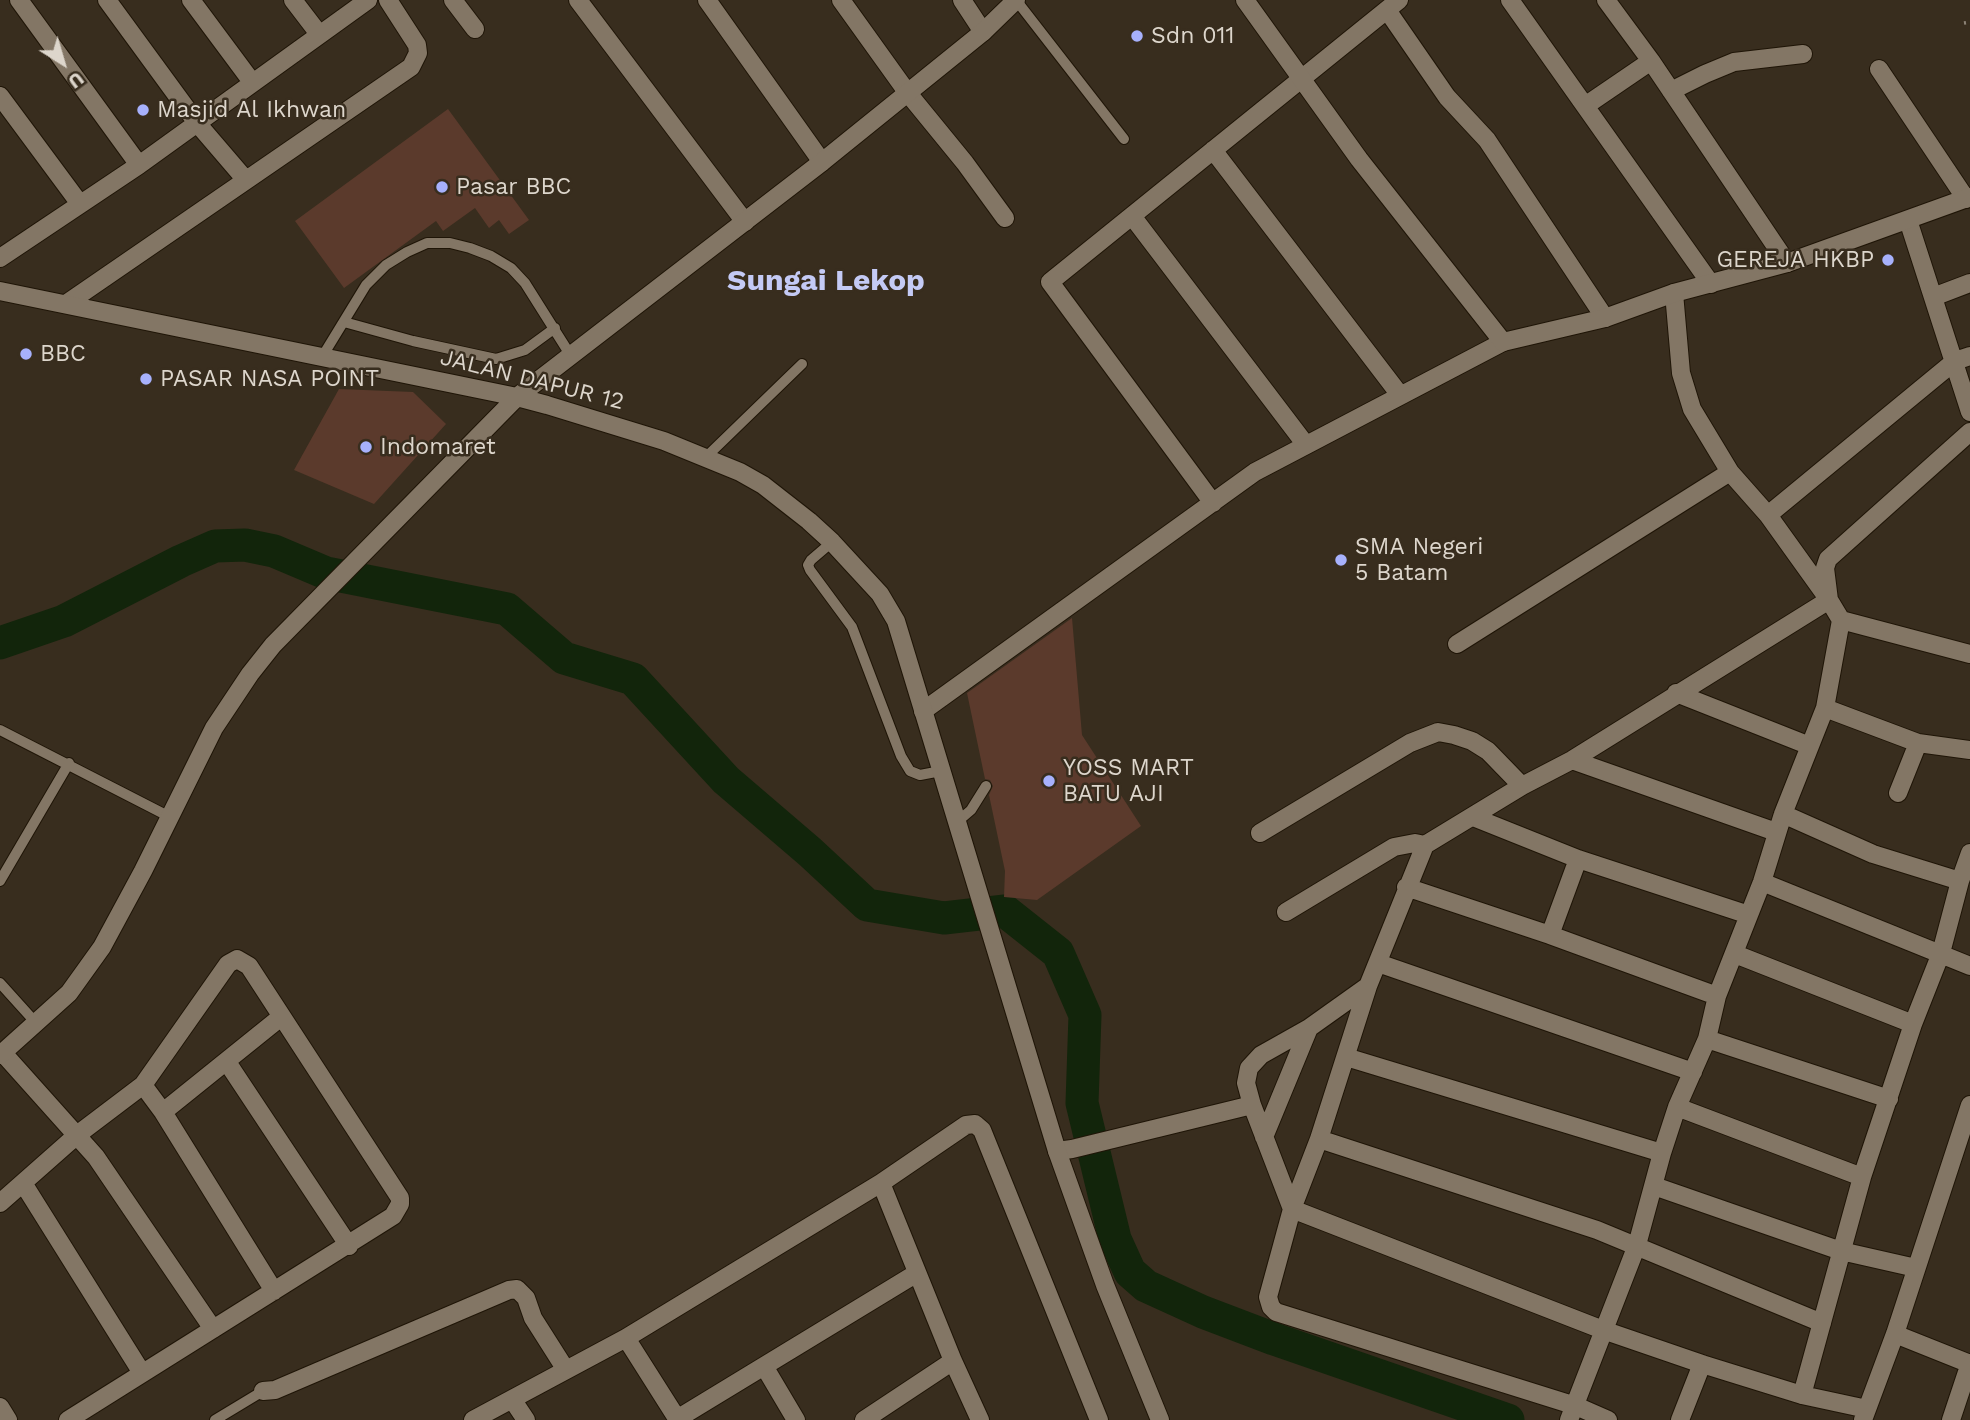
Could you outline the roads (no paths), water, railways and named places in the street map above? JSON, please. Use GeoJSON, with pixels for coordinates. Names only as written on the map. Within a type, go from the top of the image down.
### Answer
{"type":"FeatureCollection","features":[{"type":"Feature","properties":{"kind":"street"},"geometry":{"type":"LineString","coordinates":[[19,0],[139,165]]}},
{"type":"Feature","properties":{"kind":"street"},"geometry":{"type":"LineString","coordinates":[[107,0],[197,123],[245,179]]}},
{"type":"Feature","properties":{"kind":"street"},"geometry":{"type":"LineString","coordinates":[[191,0],[252,82]]}},
{"type":"Feature","properties":{"kind":"street"},"geometry":{"type":"LineString","coordinates":[[293,0],[319,34]]}},
{"type":"Feature","properties":{"kind":"street"},"geometry":{"type":"LineString","coordinates":[[3,249],[80,204],[139,165],[368,0]]}},
{"type":"Feature","properties":{"kind":"street"},"geometry":{"type":"LineString","coordinates":[[66,304],[411,67],[418,53],[418,45],[388,0]]}},
{"type":"Feature","properties":{"kind":"street"},"geometry":{"type":"LineString","coordinates":[[453,0],[475,29]]}},
{"type":"Feature","properties":{"kind":"street"},"geometry":{"type":"LineString","coordinates":[[578,0],[745,222]]}},
{"type":"Feature","properties":{"kind":"street"},"geometry":{"type":"LineString","coordinates":[[707,0],[822,162]]}},
{"type":"Feature","properties":{"kind":"street"},"geometry":{"type":"LineString","coordinates":[[841,0],[907,92],[965,163],[1005,218]]}},
{"type":"Feature","properties":{"kind":"street"},"geometry":{"type":"LineString","coordinates":[[962,0],[983,32]]}},
{"type":"Feature","properties":{"kind":"street"},"geometry":{"type":"LineString","coordinates":[[213,1329],[96,1157],[2,1054],[69,993],[102,947],[214,728],[273,645],[517,397],[822,162],[983,32],[1016,0]]}},
{"type":"Feature","properties":{"kind":"street"},"geometry":{"type":"LineString","coordinates":[[1245,0],[1359,159],[1503,342]]}},
{"type":"Feature","properties":{"kind":"street"},"geometry":{"type":"LineString","coordinates":[[1510,0],[1711,284]]}},
{"type":"Feature","properties":{"kind":"street"},"geometry":{"type":"LineString","coordinates":[[1606,0],[1651,61],[1787,263]]}},
{"type":"Feature","properties":{"kind":"street"},"geometry":{"type":"LineString","coordinates":[[1213,503],[1050,282],[1393,5],[1447,97],[1487,140],[1605,318]]}},
{"type":"Feature","properties":{"kind":"street"},"geometry":{"type":"LineString","coordinates":[[1671,92],[1734,62],[1804,54]]}},
{"type":"Feature","properties":{"kind":"street"},"geometry":{"type":"LineString","coordinates":[[1586,106],[1651,61]]}},
{"type":"Feature","properties":{"kind":"street"},"geometry":{"type":"LineString","coordinates":[[923,711],[1255,472],[1503,342],[1605,318],[1674,293],[1787,263],[1968,198],[1879,69]]}},
{"type":"Feature","properties":{"kind":"street"},"geometry":{"type":"LineString","coordinates":[[0,96],[80,204]]}},
{"type":"Feature","properties":{"kind":"street"},"geometry":{"type":"LineString","coordinates":[[1213,150],[1400,395]]}},
{"type":"Feature","properties":{"kind":"street"},"geometry":{"type":"LineString","coordinates":[[1132,216],[1306,445]]}},
{"type":"Feature","properties":{"kind":"street"},"geometry":{"type":"LineString","coordinates":[[1908,220],[1933,297],[1962,359],[1970,412]]}},
{"type":"Feature","properties":{"kind":"street"},"geometry":{"type":"LineString","coordinates":[[1933,297],[1970,284]]}},
{"type":"Feature","properties":{"kind":"street","name":"JALAN DAPUR 12"},"geometry":{"type":"LineString","coordinates":[[0,290],[517,397],[664,441],[740,472],[763,485],[832,542],[880,594],[896,621],[998,960],[1065,1150],[1105,1285],[1160,1420]]}},
{"type":"Feature","properties":{"kind":"street"},"geometry":{"type":"LineString","coordinates":[[1571,1415],[1637,1245],[1677,1107],[1707,1039],[1717,996],[1762,882],[1776,832],[1825,708],[1841,620],[1768,515],[1730,472],[1692,409],[1681,373],[1674,293]]}},
{"type":"Feature","properties":{"kind":"street"},"geometry":{"type":"LineString","coordinates":[[1768,515],[1962,359]]}},
{"type":"Feature","properties":{"kind":"street"},"geometry":{"type":"LineString","coordinates":[[1829,600],[1825,568],[1828,559],[1970,432]]}},
{"type":"Feature","properties":{"kind":"street"},"geometry":{"type":"LineString","coordinates":[[1457,644],[1730,472]]}},
{"type":"Feature","properties":{"kind":"street"},"geometry":{"type":"LineString","coordinates":[[1608,1420],[1571,1415],[1276,1312],[1271,1307],[1269,1292],[1292,1209],[1319,1139],[1368,986],[1425,845],[1522,786],[1573,760],[1676,693],[1829,600]]}},
{"type":"Feature","properties":{"kind":"street"},"geometry":{"type":"LineString","coordinates":[[1841,620],[1970,654]]}},
{"type":"Feature","properties":{"kind":"street"},"geometry":{"type":"LineString","coordinates":[[1676,693],[1810,746]]}},
{"type":"Feature","properties":{"kind":"street"},"geometry":{"type":"LineString","coordinates":[[1825,708],[1919,744],[1970,750]]}},
{"type":"Feature","properties":{"kind":"street"},"geometry":{"type":"LineString","coordinates":[[1260,832],[1410,743],[1438,732],[1472,741],[1488,751],[1522,786]]}},
{"type":"Feature","properties":{"kind":"street"},"geometry":{"type":"LineString","coordinates":[[1898,793],[1919,744]]}},
{"type":"Feature","properties":{"kind":"street"},"geometry":{"type":"LineString","coordinates":[[1573,760],[1776,832]]}},
{"type":"Feature","properties":{"kind":"street"},"geometry":{"type":"LineString","coordinates":[[1783,814],[1873,854],[1960,881]]}},
{"type":"Feature","properties":{"kind":"street"},"geometry":{"type":"LineString","coordinates":[[1473,817],[1578,859],[1749,915]]}},
{"type":"Feature","properties":{"kind":"street"},"geometry":{"type":"LineString","coordinates":[[1286,912],[1394,847],[1415,843],[1425,845]]}},
{"type":"Feature","properties":{"kind":"street"},"geometry":{"type":"LineString","coordinates":[[1802,1395],[1862,1177],[1913,1024],[1941,953],[1970,853]]}},
{"type":"Feature","properties":{"kind":"street"},"geometry":{"type":"LineString","coordinates":[[1550,935],[1578,859]]}},
{"type":"Feature","properties":{"kind":"street"},"geometry":{"type":"LineString","coordinates":[[1762,882],[1970,966]]}},
{"type":"Feature","properties":{"kind":"street"},"geometry":{"type":"LineString","coordinates":[[1406,887],[1550,935],[1717,996]]}},
{"type":"Feature","properties":{"kind":"street"},"geometry":{"type":"LineString","coordinates":[[1735,954],[1913,1024]]}},
{"type":"Feature","properties":{"kind":"street"},"geometry":{"type":"LineString","coordinates":[[0,1203],[77,1135],[144,1085],[233,961],[242,960],[249,966],[400,1198],[400,1204],[393,1216],[349,1246],[68,1420]]}},
{"type":"Feature","properties":{"kind":"street"},"geometry":{"type":"LineString","coordinates":[[1378,963],[1693,1072]]}},
{"type":"Feature","properties":{"kind":"street"},"geometry":{"type":"LineString","coordinates":[[1368,986],[1309,1028],[1254,1060],[1246,1076],[1252,1105],[1292,1209],[1603,1330],[1865,1415],[1966,1128],[1970,1105]]}},
{"type":"Feature","properties":{"kind":"street"},"geometry":{"type":"LineString","coordinates":[[163,1112],[281,1017]]}},
{"type":"Feature","properties":{"kind":"street"},"geometry":{"type":"LineString","coordinates":[[1264,1137],[1309,1028]]}},
{"type":"Feature","properties":{"kind":"street"},"geometry":{"type":"LineString","coordinates":[[1707,1039],[1889,1100]]}},
{"type":"Feature","properties":{"kind":"street"},"geometry":{"type":"LineString","coordinates":[[1346,1057],[1662,1153]]}},
{"type":"Feature","properties":{"kind":"street"},"geometry":{"type":"LineString","coordinates":[[227,1062],[349,1246]]}},
{"type":"Feature","properties":{"kind":"street"},"geometry":{"type":"LineString","coordinates":[[144,1085],[274,1292]]}},
{"type":"Feature","properties":{"kind":"street"},"geometry":{"type":"LineString","coordinates":[[1065,1150],[1252,1105]]}},
{"type":"Feature","properties":{"kind":"street"},"geometry":{"type":"LineString","coordinates":[[1677,1107],[1862,1177]]}},
{"type":"Feature","properties":{"kind":"street"},"geometry":{"type":"LineString","coordinates":[[473,1420],[626,1338],[881,1183],[966,1125],[979,1126],[1099,1420]]}},
{"type":"Feature","properties":{"kind":"street"},"geometry":{"type":"LineString","coordinates":[[1319,1139],[1637,1245],[1822,1323]]}},
{"type":"Feature","properties":{"kind":"street"},"geometry":{"type":"LineString","coordinates":[[23,1183],[142,1373]]}},
{"type":"Feature","properties":{"kind":"street"},"geometry":{"type":"LineString","coordinates":[[881,1183],[953,1361],[980,1420]]}},
{"type":"Feature","properties":{"kind":"street"},"geometry":{"type":"LineString","coordinates":[[1654,1186],[1841,1251],[1916,1268]]}},
{"type":"Feature","properties":{"kind":"street"},"geometry":{"type":"LineString","coordinates":[[626,1338],[678,1419],[917,1273]]}},
{"type":"Feature","properties":{"kind":"street"},"geometry":{"type":"LineString","coordinates":[[263,1391],[275,1390],[509,1290],[517,1289],[526,1298],[533,1318],[566,1370]]}},
{"type":"Feature","properties":{"kind":"street"},"geometry":{"type":"LineString","coordinates":[[1895,1334],[1970,1363],[1951,1420]]}},
{"type":"Feature","properties":{"kind":"street"},"geometry":{"type":"LineString","coordinates":[[864,1420],[953,1361]]}},
{"type":"Feature","properties":{"kind":"street"},"geometry":{"type":"LineString","coordinates":[[1680,1420],[1702,1364]]}},
{"type":"Feature","properties":{"kind":"street"},"geometry":{"type":"LineString","coordinates":[[764,1366],[796,1420]]}},
{"type":"Feature","properties":{"kind":"street"},"geometry":{"type":"LineString","coordinates":[[512,1399],[526,1420]]}},
{"type":"Feature","properties":{"kind":"street"},"geometry":{"type":"LineString","coordinates":[[0,1407],[8,1420]]}},
{"type":"Feature","properties":{"kind":"lane"},"geometry":{"type":"LineString","coordinates":[[1016,0],[1124,139]]}},
{"type":"Feature","properties":{"kind":"lane"},"geometry":{"type":"LineString","coordinates":[[322,357],[366,285],[386,265],[427,243],[470,248],[511,268],[525,283],[571,356]]}},
{"type":"Feature","properties":{"kind":"lane"},"geometry":{"type":"LineString","coordinates":[[344,322],[413,341],[496,359],[525,350],[555,328]]}},
{"type":"Feature","properties":{"kind":"lane"},"geometry":{"type":"LineString","coordinates":[[705,458],[802,364]]}},
{"type":"Feature","properties":{"kind":"lane"},"geometry":{"type":"LineString","coordinates":[[832,542],[811,560],[808,565],[810,570],[852,627],[901,757],[910,771],[920,775],[941,771]]}},
{"type":"Feature","properties":{"kind":"lane"},"geometry":{"type":"LineString","coordinates":[[0,730],[168,816]]}},
{"type":"Feature","properties":{"kind":"lane"},"geometry":{"type":"LineString","coordinates":[[0,881],[69,763]]}},
{"type":"Feature","properties":{"kind":"lane"},"geometry":{"type":"LineString","coordinates":[[956,823],[971,810],[986,786]]}},
{"type":"Feature","properties":{"kind":"lane"},"geometry":{"type":"LineString","coordinates":[[0,984],[36,1023]]}},
{"type":"Feature","properties":{"kind":"lane"},"geometry":{"type":"LineString","coordinates":[[215,1420],[263,1391]]}},
{"type":"Feature","properties":{"kind":"waterway"},"geometry":{"type":"LineString","coordinates":[[0,643],[64,621],[215,546],[245,545],[274,551],[326,573],[507,609],[564,658],[633,679],[726,780],[867,905],[944,918],[1005,911],[1058,953],[1085,1015],[1082,1103],[1115,1239],[1130,1272],[1146,1286],[1203,1312],[1274,1339],[1508,1420]]}},
{"type":"Feature","properties":{"kind":"place","name":"Sdn 011"},"geometry":{"type":"Point","coordinates":[1137,36]}},
{"type":"Feature","properties":{"kind":"place","name":"Masjid Al Ikhwan"},"geometry":{"type":"Point","coordinates":[143,110]}},
{"type":"Feature","properties":{"kind":"place","name":"Pasar BBC"},"geometry":{"type":"Point","coordinates":[442,187]}},
{"type":"Feature","properties":{"kind":"place","name":"GEREJA HKBP"},"geometry":{"type":"Point","coordinates":[1888,260]}},
{"type":"Feature","properties":{"kind":"place","name":"BBC"},"geometry":{"type":"Point","coordinates":[26,354]}},
{"type":"Feature","properties":{"kind":"place","name":"PASAR NASA POINT"},"geometry":{"type":"Point","coordinates":[146,379]}},
{"type":"Feature","properties":{"kind":"place","name":"Indomaret"},"geometry":{"type":"Point","coordinates":[366,447]}},
{"type":"Feature","properties":{"kind":"place","name":"SMA Negeri 5 Batam"},"geometry":{"type":"Point","coordinates":[1341,560]}},
{"type":"Feature","properties":{"kind":"place","name":"YOSS MART BATU AJI"},"geometry":{"type":"Point","coordinates":[1049,781]}},
{"type":"Feature","properties":{"kind":"district","name":"Sungai Lekop"},"geometry":{"type":"Point","coordinates":[826,281]}}]}
